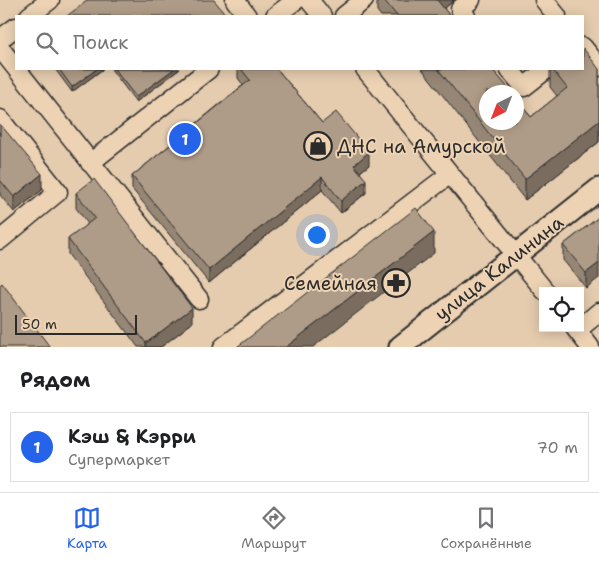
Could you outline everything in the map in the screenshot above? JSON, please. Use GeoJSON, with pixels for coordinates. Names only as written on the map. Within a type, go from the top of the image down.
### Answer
{"type":"FeatureCollection","features":[{"type":"Feature","properties":{"kind":"main road","name":"улица Калинина"},"geometry":{"type":"LineString","coordinates":[[400,347],[599,189]]}},
{"type":"Feature","properties":{"kind":"street"},"geometry":{"type":"LineString","coordinates":[[31,15],[50,0]]}},
{"type":"Feature","properties":{"kind":"street"},"geometry":{"type":"LineString","coordinates":[[235,0],[246,15]]}},
{"type":"Feature","properties":{"kind":"street"},"geometry":{"type":"LineString","coordinates":[[276,15],[296,0]]}},
{"type":"Feature","properties":{"kind":"street"},"geometry":{"type":"LineString","coordinates":[[309,0],[321,15]]}},
{"type":"Feature","properties":{"kind":"street"},"geometry":{"type":"LineString","coordinates":[[345,15],[364,0]]}},
{"type":"Feature","properties":{"kind":"street"},"geometry":{"type":"LineString","coordinates":[[465,15],[460,9],[471,0]]}},
{"type":"Feature","properties":{"kind":"street"},"geometry":{"type":"LineString","coordinates":[[544,0],[556,15]]}},
{"type":"Feature","properties":{"kind":"street"},"geometry":{"type":"LineString","coordinates":[[0,39],[15,28]]}},
{"type":"Feature","properties":{"kind":"street"},"geometry":{"type":"LineString","coordinates":[[0,48],[15,67]]}},
{"type":"Feature","properties":{"kind":"street"},"geometry":{"type":"LineString","coordinates":[[584,49],[599,67]]}},
{"type":"Feature","properties":{"kind":"street"},"geometry":{"type":"LineString","coordinates":[[17,70],[199,299]]}},
{"type":"Feature","properties":{"kind":"street"},"geometry":{"type":"LineString","coordinates":[[90,162],[208,70]]}},
{"type":"Feature","properties":{"kind":"street"},"geometry":{"type":"LineString","coordinates":[[366,70],[542,287]]}},
{"type":"Feature","properties":{"kind":"street"},"geometry":{"type":"LineString","coordinates":[[510,70],[524,87],[546,70]]}},
{"type":"Feature","properties":{"kind":"street"},"geometry":{"type":"LineString","coordinates":[[0,119],[58,192],[0,240]]}},
{"type":"Feature","properties":{"kind":"street"},"geometry":{"type":"LineString","coordinates":[[223,347],[450,174]]}},
{"type":"Feature","properties":{"kind":"street"},"geometry":{"type":"LineString","coordinates":[[584,324],[599,312]]}},
{"type":"Feature","properties":{"kind":"street"},"geometry":{"type":"LineString","coordinates":[[580,332],[590,347]]}},
{"type":"Feature","properties":{"kind":"building"},"geometry":{"type":"Polygon","coordinates":[[[88,0],[214,0],[226,15],[68,15],[88,0]]]}},
{"type":"Feature","properties":{"kind":"building"},"geometry":{"type":"Polygon","coordinates":[[[384,0],[437,0],[449,15],[396,15],[384,0]]]}},
{"type":"Feature","properties":{"kind":"building"},"geometry":{"type":"Polygon","coordinates":[[[584,49],[599,69],[599,121],[525,179],[486,130],[524,130],[524,109],[531,117],[567,88],[553,70],[584,70],[584,49]]]}},
{"type":"Feature","properties":{"kind":"building"},"geometry":{"type":"Polygon","coordinates":[[[60,70],[96,70],[72,87],[60,70]]]}},
{"type":"Feature","properties":{"kind":"building"},"geometry":{"type":"Polygon","coordinates":[[[115,70],[173,70],[136,97],[115,70]]]}},
{"type":"Feature","properties":{"kind":"building"},"geometry":{"type":"Polygon","coordinates":[[[242,70],[278,70],[322,123],[336,112],[369,152],[354,165],[366,180],[341,201],[322,177],[209,270],[132,176],[250,80],[242,70]]]}},
{"type":"Feature","properties":{"kind":"building"},"geometry":{"type":"Polygon","coordinates":[[[439,70],[493,70],[506,85],[479,85],[479,121],[439,70]]]}},
{"type":"Feature","properties":{"kind":"building"},"geometry":{"type":"Polygon","coordinates":[[[0,124],[42,174],[14,197],[0,180],[0,124]]]}},
{"type":"Feature","properties":{"kind":"building"},"geometry":{"type":"Polygon","coordinates":[[[94,179],[192,308],[146,343],[68,239],[95,218],[76,193],[94,179]]]}},
{"type":"Feature","properties":{"kind":"building"},"geometry":{"type":"Polygon","coordinates":[[[416,208],[434,232],[286,347],[237,347],[416,208]]]}},
{"type":"Feature","properties":{"kind":"building"},"geometry":{"type":"Polygon","coordinates":[[[599,217],[599,263],[586,273],[563,245],[599,217]]]}},
{"type":"Feature","properties":{"kind":"building"},"geometry":{"type":"Polygon","coordinates":[[[2,283],[50,347],[0,347],[0,285],[2,283]]]}},
{"type":"Feature","properties":{"kind":"place","name":"Кэш & Кэрри"},"geometry":{"type":"Point","coordinates":[185,139]}},
{"type":"Feature","properties":{"kind":"place","name":"ДНС на Амурской"},"geometry":{"type":"Point","coordinates":[318,146]}},
{"type":"Feature","properties":{"kind":"place","name":"Семейная"},"geometry":{"type":"Point","coordinates":[396,283]}}]}
